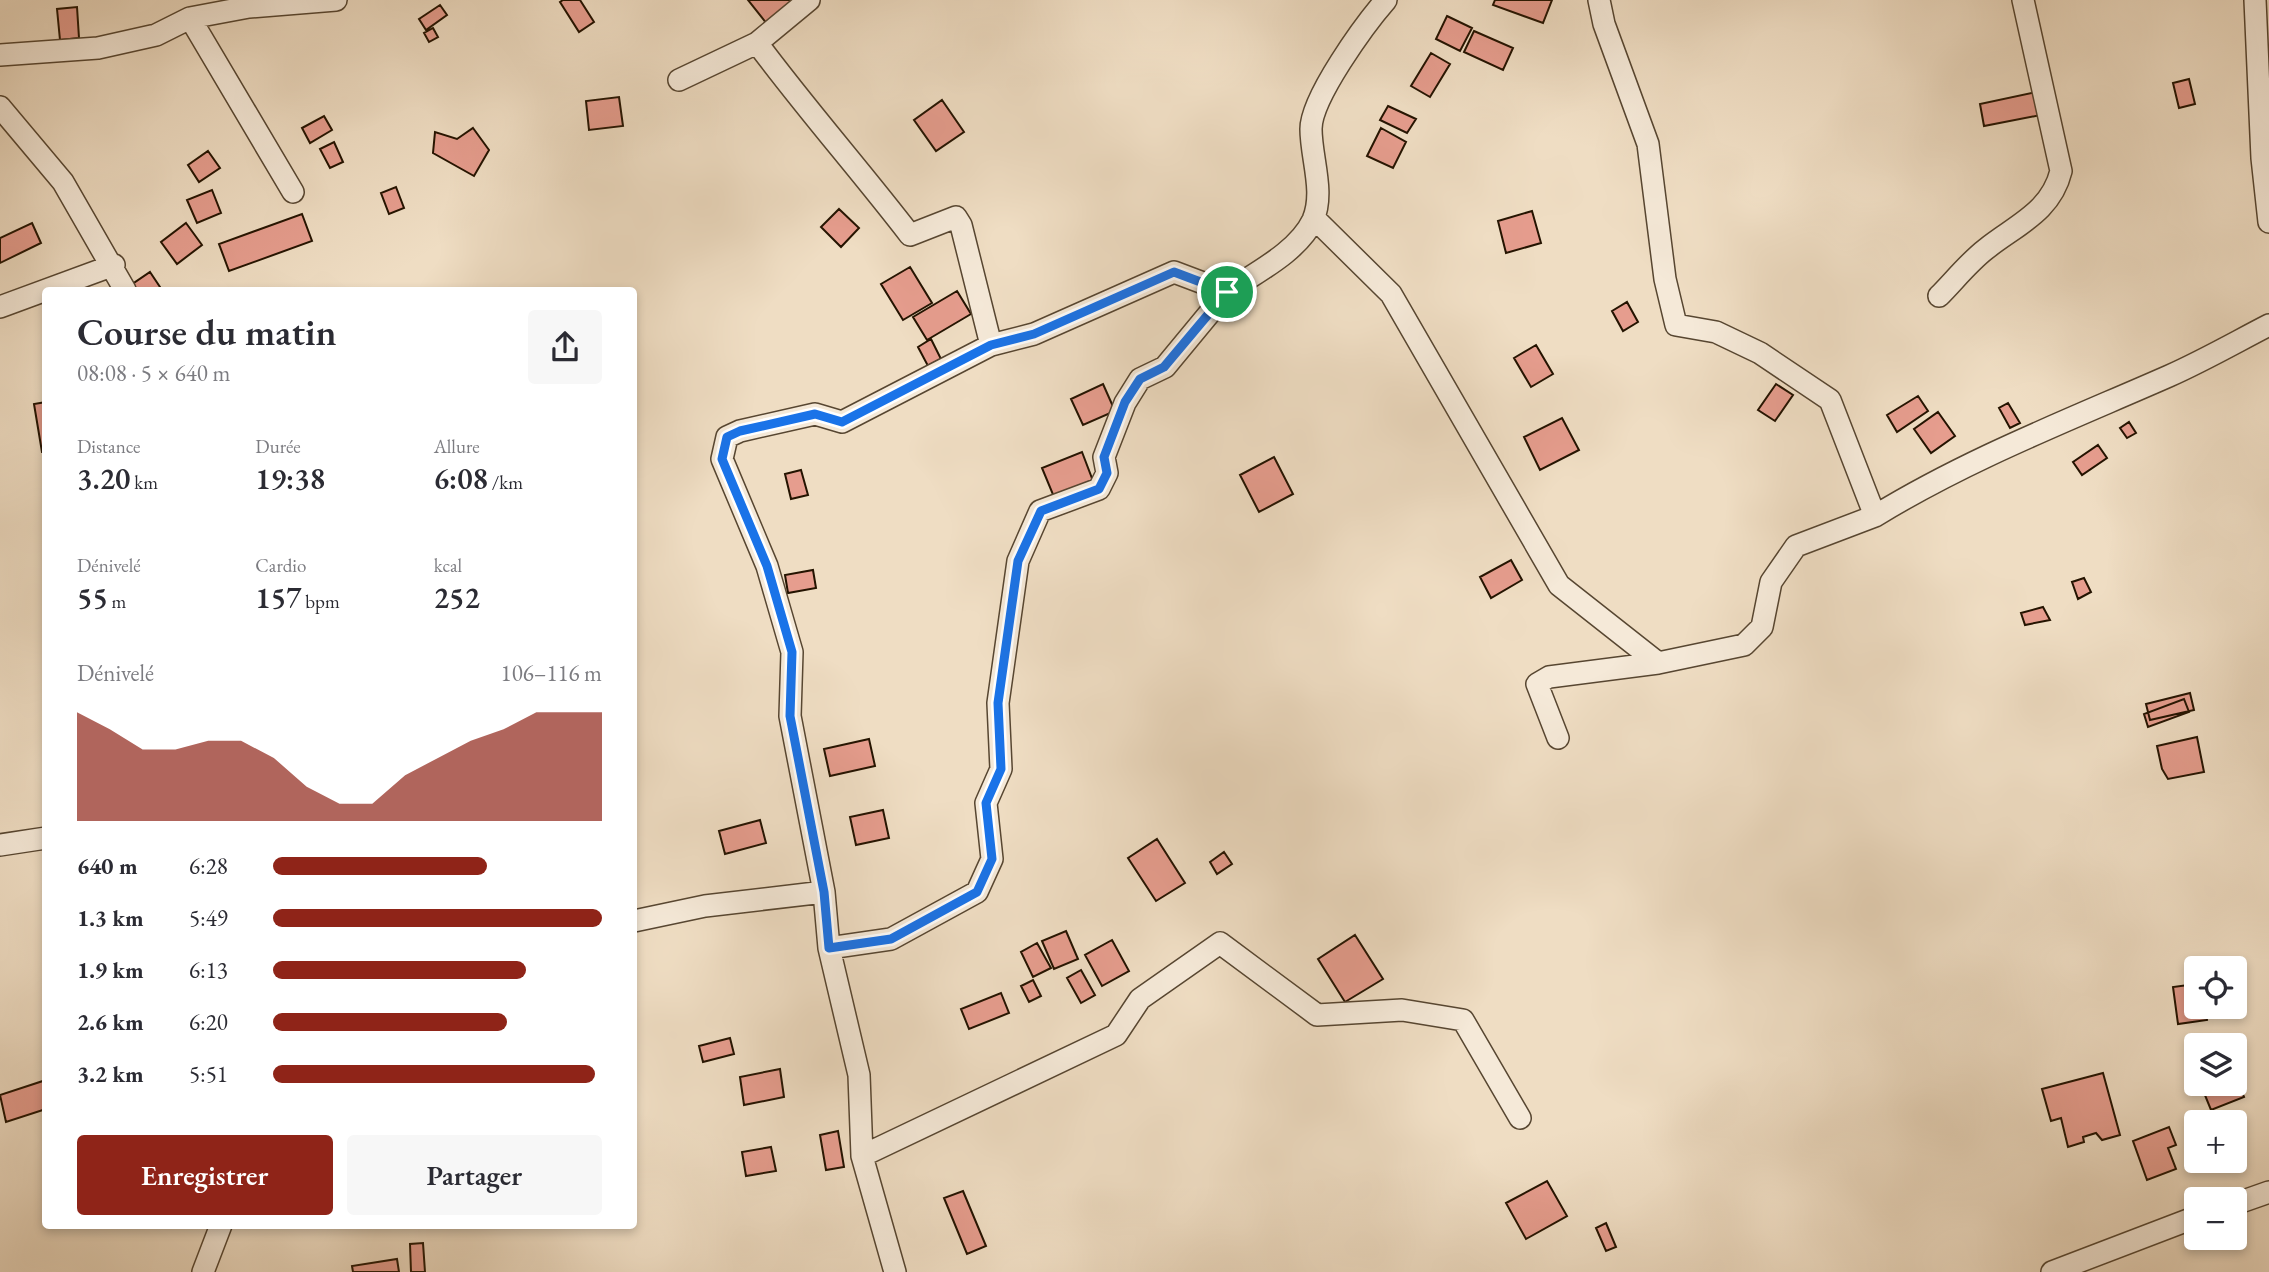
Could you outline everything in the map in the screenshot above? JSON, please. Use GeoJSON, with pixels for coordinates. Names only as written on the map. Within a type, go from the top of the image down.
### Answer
{"type":"FeatureCollection","features":[{"type":"Feature","properties":{"kind":"street"},"geometry":{"type":"LineString","coordinates":[[0,55],[98,48],[156,35],[190,19],[249,7],[336,0]]}},
{"type":"Feature","properties":{"kind":"street"},"geometry":{"type":"LineString","coordinates":[[680,80],[757,43],[809,0]]}},
{"type":"Feature","properties":{"kind":"street"},"geometry":{"type":"LineString","coordinates":[[829,948],[891,939],[977,892],[992,859],[986,803],[1001,769],[998,703],[1018,561],[1041,511],[1099,489],[1107,473],[1104,457],[1125,402],[1140,379],[1164,367],[1227,292],[1283,254],[1305,233],[1314,218],[1318,193],[1311,126],[1315,112],[1339,65],[1386,0]]}},
{"type":"Feature","properties":{"kind":"street"},"geometry":{"type":"LineString","coordinates":[[1599,0],[1604,24],[1648,144],[1665,279],[1676,325],[1716,332],[1749,348],[1830,401],[1875,516]]}},
{"type":"Feature","properties":{"kind":"street"},"geometry":{"type":"LineString","coordinates":[[1939,296],[1985,249],[2037,214],[2058,182],[2061,171],[2023,0]]}},
{"type":"Feature","properties":{"kind":"street"},"geometry":{"type":"LineString","coordinates":[[2256,0],[2269,14]]}},
{"type":"Feature","properties":{"kind":"street"},"geometry":{"type":"LineString","coordinates":[[2256,0],[2262,158],[2269,222]]}},
{"type":"Feature","properties":{"kind":"street"},"geometry":{"type":"LineString","coordinates":[[190,19],[293,192]]}},
{"type":"Feature","properties":{"kind":"street"},"geometry":{"type":"LineString","coordinates":[[757,43],[802,104],[829,131],[910,235],[956,217],[961,225],[991,345]]}},
{"type":"Feature","properties":{"kind":"street"},"geometry":{"type":"LineString","coordinates":[[0,107],[62,182],[114,265],[124,287]]}},
{"type":"Feature","properties":{"kind":"street"},"geometry":{"type":"LineString","coordinates":[[1314,218],[1391,294],[1559,585],[1658,663]]}},
{"type":"Feature","properties":{"kind":"street"},"geometry":{"type":"LineString","coordinates":[[54,287],[114,265]]}},
{"type":"Feature","properties":{"kind":"street"},"geometry":{"type":"LineString","coordinates":[[895,1272],[862,1156],[859,1075],[829,948],[824,892],[790,716],[792,652],[767,566],[722,459],[727,437],[740,431],[815,414],[842,422],[991,345],[1034,334],[1174,272],[1227,292]]}},
{"type":"Feature","properties":{"kind":"street"},"geometry":{"type":"LineString","coordinates":[[0,307],[42,292]]}},
{"type":"Feature","properties":{"kind":"street"},"geometry":{"type":"LineString","coordinates":[[1558,738],[1537,684],[1549,677],[1658,663],[1744,645],[1762,627],[1771,582],[1796,546],[1875,516],[1932,481],[2046,427],[2171,376],[2269,325]]}},
{"type":"Feature","properties":{"kind":"street"},"geometry":{"type":"LineString","coordinates":[[0,845],[42,839]]}},
{"type":"Feature","properties":{"kind":"street"},"geometry":{"type":"LineString","coordinates":[[637,920],[705,906],[824,892]]}},
{"type":"Feature","properties":{"kind":"street"},"geometry":{"type":"LineString","coordinates":[[862,1156],[1116,1035],[1140,999],[1220,943],[1317,1015],[1402,1010],[1463,1020],[1520,1118]]}},
{"type":"Feature","properties":{"kind":"street"},"geometry":{"type":"LineString","coordinates":[[2247,1200],[2269,1192]]}},
{"type":"Feature","properties":{"kind":"street"},"geometry":{"type":"LineString","coordinates":[[2052,1272],[2184,1222]]}},
{"type":"Feature","properties":{"kind":"street"},"geometry":{"type":"LineString","coordinates":[[203,1272],[219,1229]]}},
{"type":"Feature","properties":{"kind":"building"},"geometry":{"type":"Polygon","coordinates":[[[580,0],[594,22],[579,32],[560,2],[580,0]]]}},
{"type":"Feature","properties":{"kind":"building"},"geometry":{"type":"Polygon","coordinates":[[[748,0],[798,0],[767,24],[748,0]]]}},
{"type":"Feature","properties":{"kind":"building"},"geometry":{"type":"Polygon","coordinates":[[[1495,0],[1552,0],[1543,23],[1493,5],[1495,0]]]}},
{"type":"Feature","properties":{"kind":"building"},"geometry":{"type":"Polygon","coordinates":[[[440,5],[447,15],[426,30],[419,19],[440,5]]]}},
{"type":"Feature","properties":{"kind":"building"},"geometry":{"type":"Polygon","coordinates":[[[77,7],[79,38],[60,40],[57,9],[77,7]]]}},
{"type":"Feature","properties":{"kind":"building"},"geometry":{"type":"Polygon","coordinates":[[[1447,16],[1472,28],[1460,51],[1436,39],[1447,16]]]}},
{"type":"Feature","properties":{"kind":"building"},"geometry":{"type":"Polygon","coordinates":[[[433,28],[438,37],[429,42],[424,33],[433,28]]]}},
{"type":"Feature","properties":{"kind":"building"},"geometry":{"type":"Polygon","coordinates":[[[1474,31],[1513,48],[1503,70],[1464,52],[1474,31]]]}},
{"type":"Feature","properties":{"kind":"building"},"geometry":{"type":"Polygon","coordinates":[[[1431,53],[1450,64],[1430,97],[1411,86],[1431,53]]]}},
{"type":"Feature","properties":{"kind":"building"},"geometry":{"type":"Polygon","coordinates":[[[2189,79],[2195,104],[2179,108],[2173,83],[2189,79]]]}},
{"type":"Feature","properties":{"kind":"building"},"geometry":{"type":"Polygon","coordinates":[[[2036,92],[2041,115],[1984,126],[1980,104],[2036,92]]]}},
{"type":"Feature","properties":{"kind":"building"},"geometry":{"type":"Polygon","coordinates":[[[619,97],[623,126],[589,130],[586,101],[619,97]]]}},
{"type":"Feature","properties":{"kind":"building"},"geometry":{"type":"Polygon","coordinates":[[[942,100],[964,132],[936,151],[914,120],[942,100]]]}},
{"type":"Feature","properties":{"kind":"building"},"geometry":{"type":"Polygon","coordinates":[[[1388,106],[1416,119],[1407,133],[1380,120],[1388,106]]]}},
{"type":"Feature","properties":{"kind":"building"},"geometry":{"type":"Polygon","coordinates":[[[324,116],[332,130],[310,143],[302,128],[324,116]]]}},
{"type":"Feature","properties":{"kind":"building"},"geometry":{"type":"Polygon","coordinates":[[[473,128],[489,150],[474,176],[433,153],[435,132],[457,139],[473,128]]]}},
{"type":"Feature","properties":{"kind":"building"},"geometry":{"type":"Polygon","coordinates":[[[1381,128],[1406,142],[1393,168],[1367,156],[1381,128]]]}},
{"type":"Feature","properties":{"kind":"building"},"geometry":{"type":"Polygon","coordinates":[[[334,142],[343,162],[330,168],[320,149],[334,142]]]}},
{"type":"Feature","properties":{"kind":"building"},"geometry":{"type":"Polygon","coordinates":[[[208,151],[220,168],[199,182],[188,165],[208,151]]]}},
{"type":"Feature","properties":{"kind":"building"},"geometry":{"type":"Polygon","coordinates":[[[396,187],[404,208],[389,214],[381,193],[396,187]]]}},
{"type":"Feature","properties":{"kind":"building"},"geometry":{"type":"Polygon","coordinates":[[[212,190],[221,213],[197,223],[187,200],[212,190]]]}},
{"type":"Feature","properties":{"kind":"building"},"geometry":{"type":"Polygon","coordinates":[[[839,209],[859,228],[841,247],[821,227],[839,209]]]}},
{"type":"Feature","properties":{"kind":"building"},"geometry":{"type":"Polygon","coordinates":[[[1532,211],[1541,243],[1506,253],[1498,221],[1532,211]]]}},
{"type":"Feature","properties":{"kind":"building"},"geometry":{"type":"Polygon","coordinates":[[[302,214],[312,241],[229,271],[219,244],[302,214]]]}},
{"type":"Feature","properties":{"kind":"building"},"geometry":{"type":"Polygon","coordinates":[[[32,223],[41,243],[0,263],[0,238],[32,223]]]}},
{"type":"Feature","properties":{"kind":"building"},"geometry":{"type":"Polygon","coordinates":[[[186,223],[202,245],[177,264],[161,242],[186,223]]]}},
{"type":"Feature","properties":{"kind":"building"},"geometry":{"type":"Polygon","coordinates":[[[910,267],[932,303],[903,320],[881,284],[910,267]]]}},
{"type":"Feature","properties":{"kind":"building"},"geometry":{"type":"Polygon","coordinates":[[[150,272],[160,287],[128,287],[150,272]]]}},
{"type":"Feature","properties":{"kind":"building"},"geometry":{"type":"Polygon","coordinates":[[[957,291],[971,314],[927,340],[913,317],[957,291]]]}},
{"type":"Feature","properties":{"kind":"building"},"geometry":{"type":"Polygon","coordinates":[[[1627,302],[1638,322],[1623,331],[1612,311],[1627,302]]]}},
{"type":"Feature","properties":{"kind":"building"},"geometry":{"type":"Polygon","coordinates":[[[931,339],[941,359],[928,366],[918,347],[931,339]]]}},
{"type":"Feature","properties":{"kind":"building"},"geometry":{"type":"Polygon","coordinates":[[[1536,345],[1553,374],[1531,387],[1514,358],[1536,345]]]}},
{"type":"Feature","properties":{"kind":"building"},"geometry":{"type":"Polygon","coordinates":[[[1103,384],[1115,411],[1083,425],[1071,399],[1103,384]]]}},
{"type":"Feature","properties":{"kind":"building"},"geometry":{"type":"Polygon","coordinates":[[[1776,384],[1793,395],[1775,421],[1758,410],[1776,384]]]}},
{"type":"Feature","properties":{"kind":"building"},"geometry":{"type":"Polygon","coordinates":[[[1918,396],[1928,411],[1897,432],[1887,415],[1918,396]]]}},
{"type":"Feature","properties":{"kind":"building"},"geometry":{"type":"Polygon","coordinates":[[[42,403],[42,452],[34,404],[42,403]]]}},
{"type":"Feature","properties":{"kind":"building"},"geometry":{"type":"Polygon","coordinates":[[[2008,403],[2020,423],[2010,428],[1999,408],[2008,403]]]}},
{"type":"Feature","properties":{"kind":"building"},"geometry":{"type":"Polygon","coordinates":[[[1938,412],[1955,436],[1931,453],[1914,429],[1938,412]]]}},
{"type":"Feature","properties":{"kind":"building"},"geometry":{"type":"Polygon","coordinates":[[[1562,418],[1579,450],[1540,470],[1524,437],[1562,418]]]}},
{"type":"Feature","properties":{"kind":"building"},"geometry":{"type":"Polygon","coordinates":[[[2129,422],[2136,433],[2127,438],[2120,428],[2129,422]]]}},
{"type":"Feature","properties":{"kind":"building"},"geometry":{"type":"Polygon","coordinates":[[[2098,445],[2107,458],[2082,475],[2073,462],[2098,445]]]}},
{"type":"Feature","properties":{"kind":"building"},"geometry":{"type":"Polygon","coordinates":[[[1082,452],[1093,481],[1054,497],[1042,468],[1082,452]]]}},
{"type":"Feature","properties":{"kind":"building"},"geometry":{"type":"Polygon","coordinates":[[[1274,457],[1293,494],[1259,512],[1240,475],[1274,457]]]}},
{"type":"Feature","properties":{"kind":"building"},"geometry":{"type":"Polygon","coordinates":[[[801,470],[808,495],[791,499],[785,474],[801,470]]]}},
{"type":"Feature","properties":{"kind":"building"},"geometry":{"type":"Polygon","coordinates":[[[1511,560],[1522,580],[1491,598],[1480,577],[1511,560]]]}},
{"type":"Feature","properties":{"kind":"building"},"geometry":{"type":"Polygon","coordinates":[[[813,570],[816,588],[788,593],[785,575],[813,570]]]}},
{"type":"Feature","properties":{"kind":"building"},"geometry":{"type":"Polygon","coordinates":[[[2084,578],[2091,592],[2078,599],[2072,582],[2084,578]]]}},
{"type":"Feature","properties":{"kind":"building"},"geometry":{"type":"Polygon","coordinates":[[[2043,607],[2050,620],[2025,625],[2021,613],[2043,607]]]}},
{"type":"Feature","properties":{"kind":"building"},"geometry":{"type":"Polygon","coordinates":[[[2190,693],[2194,710],[2150,720],[2146,704],[2190,693]]]}},
{"type":"Feature","properties":{"kind":"building"},"geometry":{"type":"Polygon","coordinates":[[[2184,699],[2189,712],[2148,727],[2144,714],[2184,699]]]}},
{"type":"Feature","properties":{"kind":"building"},"geometry":{"type":"Polygon","coordinates":[[[2197,737],[2204,772],[2168,779],[2162,769],[2157,746],[2197,737]]]}},
{"type":"Feature","properties":{"kind":"building"},"geometry":{"type":"Polygon","coordinates":[[[869,739],[875,766],[830,776],[824,749],[869,739]]]}},
{"type":"Feature","properties":{"kind":"building"},"geometry":{"type":"Polygon","coordinates":[[[883,810],[889,838],[856,845],[850,817],[883,810]]]}},
{"type":"Feature","properties":{"kind":"building"},"geometry":{"type":"Polygon","coordinates":[[[760,820],[766,843],[725,854],[719,831],[760,820]]]}},
{"type":"Feature","properties":{"kind":"building"},"geometry":{"type":"Polygon","coordinates":[[[1157,839],[1185,883],[1156,901],[1128,858],[1157,839]]]}},
{"type":"Feature","properties":{"kind":"building"},"geometry":{"type":"Polygon","coordinates":[[[1224,852],[1232,864],[1217,874],[1210,862],[1224,852]]]}},
{"type":"Feature","properties":{"kind":"building"},"geometry":{"type":"Polygon","coordinates":[[[1066,931],[1078,959],[1054,969],[1042,941],[1066,931]]]}},
{"type":"Feature","properties":{"kind":"building"},"geometry":{"type":"Polygon","coordinates":[[[1355,935],[1383,979],[1345,1002],[1318,959],[1355,935]]]}},
{"type":"Feature","properties":{"kind":"building"},"geometry":{"type":"Polygon","coordinates":[[[1112,940],[1129,971],[1102,986],[1085,955],[1112,940]]]}},
{"type":"Feature","properties":{"kind":"building"},"geometry":{"type":"Polygon","coordinates":[[[1037,943],[1051,968],[1033,977],[1021,952],[1037,943]]]}},
{"type":"Feature","properties":{"kind":"building"},"geometry":{"type":"Polygon","coordinates":[[[1081,970],[1095,995],[1081,1003],[1067,978],[1081,970]]]}},
{"type":"Feature","properties":{"kind":"building"},"geometry":{"type":"Polygon","coordinates":[[[1033,980],[1041,996],[1029,1002],[1021,986],[1033,980]]]}},
{"type":"Feature","properties":{"kind":"building"},"geometry":{"type":"Polygon","coordinates":[[[2184,986],[2184,1019],[2207,1020],[2178,1024],[2173,987],[2184,986]]]}},
{"type":"Feature","properties":{"kind":"building"},"geometry":{"type":"Polygon","coordinates":[[[1001,993],[1009,1013],[969,1029],[961,1009],[1001,993]]]}},
{"type":"Feature","properties":{"kind":"building"},"geometry":{"type":"Polygon","coordinates":[[[730,1038],[734,1054],[703,1062],[699,1046],[730,1038]]]}},
{"type":"Feature","properties":{"kind":"building"},"geometry":{"type":"Polygon","coordinates":[[[780,1069],[784,1097],[744,1105],[740,1077],[780,1069]]]}},
{"type":"Feature","properties":{"kind":"building"},"geometry":{"type":"Polygon","coordinates":[[[2103,1073],[2120,1135],[2102,1140],[2096,1133],[2083,1137],[2084,1142],[2068,1147],[2061,1118],[2051,1121],[2042,1089],[2103,1073]]]}},
{"type":"Feature","properties":{"kind":"building"},"geometry":{"type":"Polygon","coordinates":[[[42,1081],[42,1110],[6,1122],[0,1095],[42,1081]]]}},
{"type":"Feature","properties":{"kind":"building"},"geometry":{"type":"Polygon","coordinates":[[[2205,1096],[2244,1096],[2244,1097],[2211,1110],[2205,1096]]]}},
{"type":"Feature","properties":{"kind":"building"},"geometry":{"type":"Polygon","coordinates":[[[2169,1127],[2176,1145],[2168,1148],[2176,1169],[2147,1180],[2133,1141],[2169,1127]]]}},
{"type":"Feature","properties":{"kind":"building"},"geometry":{"type":"Polygon","coordinates":[[[838,1131],[844,1167],[826,1170],[820,1135],[838,1131]]]}},
{"type":"Feature","properties":{"kind":"building"},"geometry":{"type":"Polygon","coordinates":[[[771,1147],[776,1171],[746,1176],[742,1152],[771,1147]]]}},
{"type":"Feature","properties":{"kind":"building"},"geometry":{"type":"Polygon","coordinates":[[[1547,1181],[1567,1216],[1526,1239],[1506,1203],[1547,1181]]]}},
{"type":"Feature","properties":{"kind":"building"},"geometry":{"type":"Polygon","coordinates":[[[963,1191],[986,1246],[967,1254],[944,1198],[963,1191]]]}},
{"type":"Feature","properties":{"kind":"building"},"geometry":{"type":"Polygon","coordinates":[[[1606,1223],[1616,1247],[1606,1251],[1596,1228],[1606,1223]]]}},
{"type":"Feature","properties":{"kind":"building"},"geometry":{"type":"Polygon","coordinates":[[[423,1243],[425,1272],[411,1272],[410,1244],[423,1243]]]}},
{"type":"Feature","properties":{"kind":"building"},"geometry":{"type":"Polygon","coordinates":[[[397,1259],[399,1272],[353,1272],[352,1266],[397,1259]]]}},
{"type":"Feature","properties":{"kind":"route"},"geometry":{"type":"LineString","coordinates":[[1174,272],[1227,292],[1164,367],[1140,379],[1125,402],[1104,457],[1107,473],[1099,489],[1041,511],[1018,561],[998,703],[1001,769],[986,803],[992,859],[977,892],[891,939],[829,948],[824,892],[790,716],[792,652],[767,566],[722,459],[727,437],[740,431],[815,414],[842,422],[991,345],[1034,334],[1174,272]]}}]}
